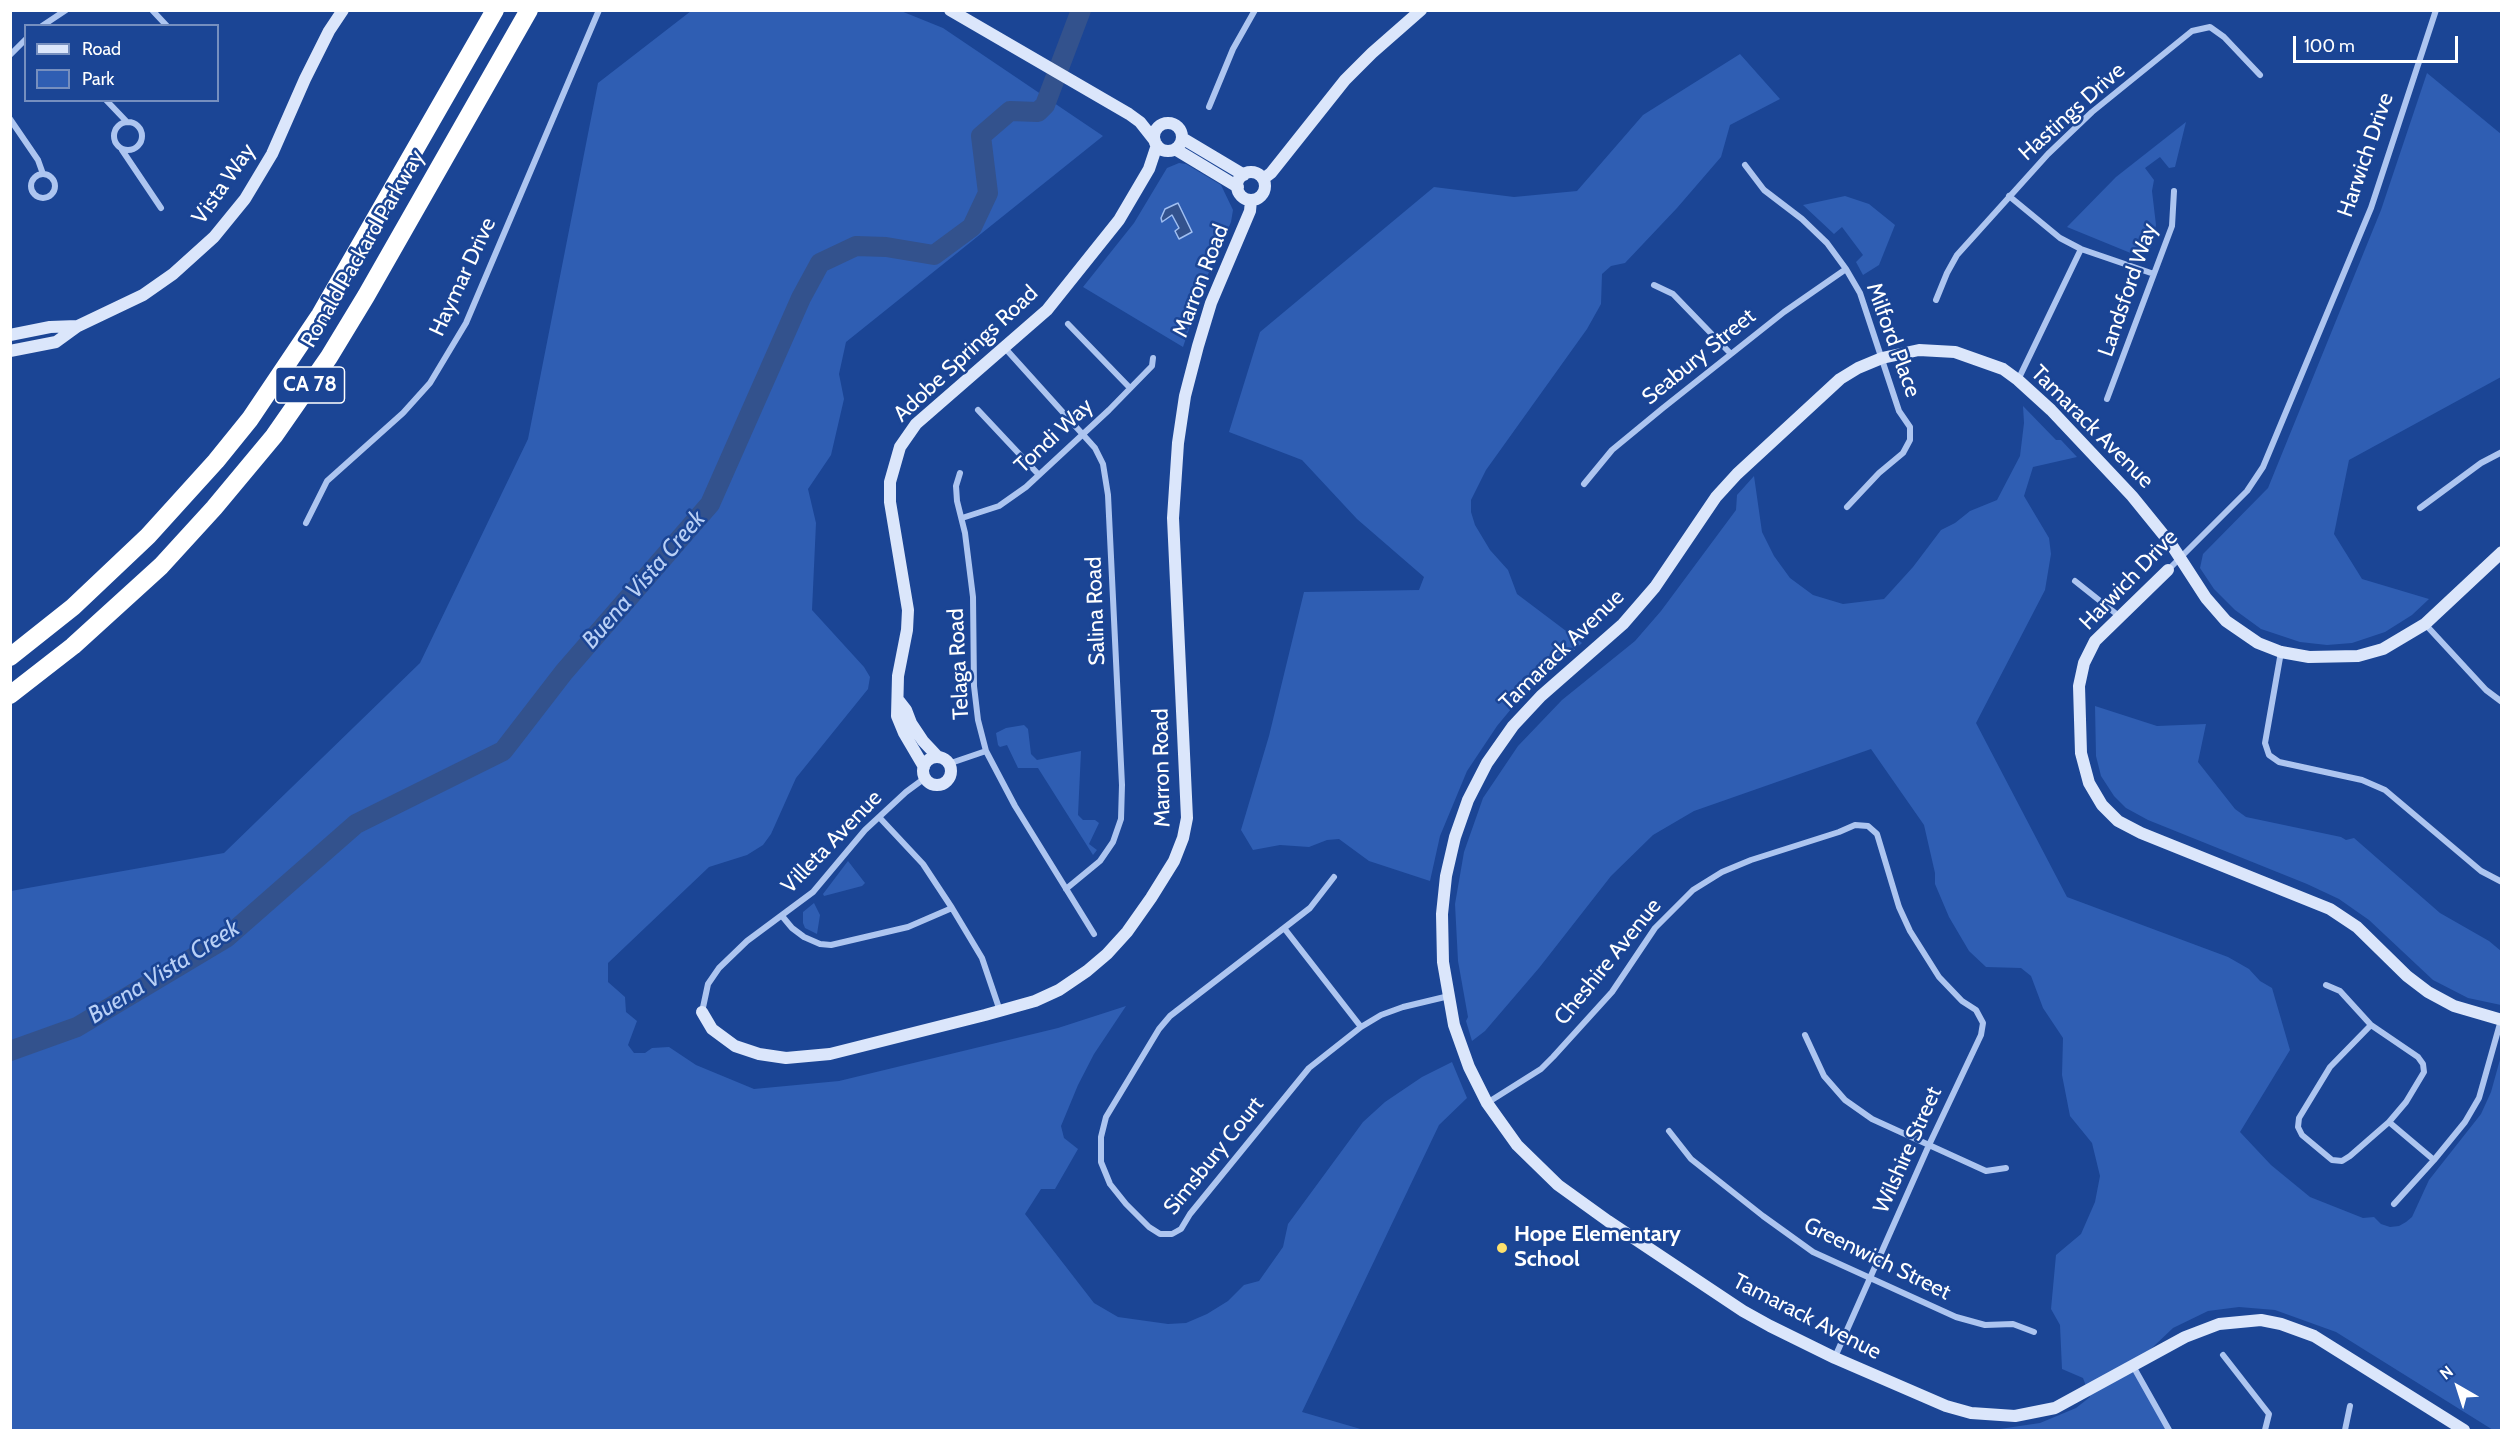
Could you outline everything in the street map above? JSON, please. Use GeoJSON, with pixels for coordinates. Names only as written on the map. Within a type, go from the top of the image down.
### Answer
{"type":"FeatureCollection","features":[{"type":"Feature","properties":{"kind":"highway","name":"Ronald Packard Parkway"},"geometry":{"type":"LineString","coordinates":[[10,657],[73,607],[148,536],[194,486],[250,419],[320,315],[495,10]]}},
{"type":"Feature","properties":{"kind":"highway","name":"Ronald Packard Parkway"},"geometry":{"type":"LineString","coordinates":[[10,695],[73,646],[161,566],[214,508],[274,436],[329,357],[366,296],[529,10]]}},
{"type":"Feature","properties":{"kind":"street"},"geometry":{"type":"LineString","coordinates":[[45,24],[66,10]]}},
{"type":"Feature","properties":{"kind":"street"},"geometry":{"type":"LineString","coordinates":[[152,10],[165,24]]}},
{"type":"Feature","properties":{"kind":"street","name":"Vista Way"},"geometry":{"type":"LineString","coordinates":[[10,351],[56,342],[78,326],[143,295],[173,274],[214,237],[245,199],[272,154],[329,31],[343,10]]}},
{"type":"Feature","properties":{"kind":"street","name":"Haymar Drive"},"geometry":{"type":"LineString","coordinates":[[306,523],[327,481],[403,413],[429,383],[466,323],[599,10]]}},
{"type":"Feature","properties":{"kind":"street"},"geometry":{"type":"LineString","coordinates":[[950,10],[1129,114],[1140,122],[1162,149],[1175,146],[1244,175],[1252,173],[1263,179]]}},
{"type":"Feature","properties":{"kind":"street"},"geometry":{"type":"LineString","coordinates":[[1263,179],[1271,173],[1345,80],[1371,53],[1421,10]]}},
{"type":"Feature","properties":{"kind":"street","name":"Harwich Drive"},"geometry":{"type":"LineString","coordinates":[[2436,10],[2371,208],[2263,467],[2247,491],[2095,641],[2084,663],[2079,687],[2081,753],[2089,783],[2102,805],[2118,821],[2141,833],[2330,909],[2357,927],[2407,976],[2428,992],[2454,1006],[2501,1020]]}},
{"type":"Feature","properties":{"kind":"street"},"geometry":{"type":"LineString","coordinates":[[1209,107],[1221,85],[1233,49],[1256,12]]}},
{"type":"Feature","properties":{"kind":"street","name":"Hastings Drive"},"geometry":{"type":"LineString","coordinates":[[1936,300],[1957,255],[2048,154],[2092,112],[2192,31],[2210,27],[2224,37],[2260,75]]}},
{"type":"Feature","properties":{"kind":"street"},"geometry":{"type":"LineString","coordinates":[[10,55],[24,41]]}},
{"type":"Feature","properties":{"kind":"street"},"geometry":{"type":"LineString","coordinates":[[108,102],[127,122],[139,128],[141,141],[135,148],[122,149]]}},
{"type":"Feature","properties":{"kind":"street"},"geometry":{"type":"LineString","coordinates":[[10,119],[38,160],[43,174],[51,177],[56,184],[52,196],[44,199],[36,196],[31,187],[36,177],[43,174]]}},
{"type":"Feature","properties":{"kind":"street"},"geometry":{"type":"LineString","coordinates":[[127,122],[118,126],[113,134],[115,143],[122,149],[161,208]]}},
{"type":"Feature","properties":{"kind":"street"},"geometry":{"type":"LineString","coordinates":[[1140,122],[1162,126],[1175,125],[1180,131],[1175,146]]}},
{"type":"Feature","properties":{"kind":"street"},"geometry":{"type":"LineString","coordinates":[[1156,143],[1155,133],[1162,126]]}},
{"type":"Feature","properties":{"kind":"street","name":"Adobe Springs Road"},"geometry":{"type":"LineString","coordinates":[[925,773],[897,716],[898,676],[907,630],[908,610],[890,502],[893,466],[900,447],[916,424],[1047,310],[1119,220],[1149,169],[1156,143]]}},
{"type":"Feature","properties":{"kind":"street"},"geometry":{"type":"LineString","coordinates":[[1175,146],[1238,187],[1241,195],[1251,200],[1258,198],[1264,191],[1263,179]]}},
{"type":"Feature","properties":{"kind":"street","name":"Adobe Springs Road"},"geometry":{"type":"LineString","coordinates":[[1149,169],[1175,146]]}},
{"type":"Feature","properties":{"kind":"street","name":"Milford Place"},"geometry":{"type":"LineString","coordinates":[[1745,165],[1764,190],[1802,219],[1827,243],[1846,269],[1860,293],[1899,411],[1910,427],[1910,440],[1903,453],[1847,507]]}},
{"type":"Feature","properties":{"kind":"street"},"geometry":{"type":"LineString","coordinates":[[1238,187],[1244,175]]}},
{"type":"Feature","properties":{"kind":"street","name":"Landsford Way"},"geometry":{"type":"LineString","coordinates":[[2108,399],[2172,226],[2175,191]]}},
{"type":"Feature","properties":{"kind":"street"},"geometry":{"type":"LineString","coordinates":[[2009,196],[2060,238],[2080,249],[2154,274]]}},
{"type":"Feature","properties":{"kind":"street","name":"Marron Road"},"geometry":{"type":"LineString","coordinates":[[702,1012],[712,1029],[735,1046],[759,1054],[786,1058],[830,1054],[1000,1012],[1035,1001],[1059,990],[1107,954],[1127,932],[1151,898],[1174,861],[1184,838],[1187,818],[1174,561],[1174,477],[1185,396],[1211,303],[1250,211],[1251,200]]}},
{"type":"Feature","properties":{"kind":"street"},"geometry":{"type":"LineString","coordinates":[[2018,380],[2080,249]]}},
{"type":"Feature","properties":{"kind":"street","name":"Seabury Street"},"geometry":{"type":"LineString","coordinates":[[1584,484],[1612,450],[1730,353],[1846,269]]}},
{"type":"Feature","properties":{"kind":"street"},"geometry":{"type":"LineString","coordinates":[[1654,285],[1673,294],[1730,353]]}},
{"type":"Feature","properties":{"kind":"street"},"geometry":{"type":"LineString","coordinates":[[1068,324],[1130,388]]}},
{"type":"Feature","properties":{"kind":"street","name":"Vista Way"},"geometry":{"type":"LineString","coordinates":[[10,335],[50,327],[78,326]]}},
{"type":"Feature","properties":{"kind":"street","name":"Salina Road"},"geometry":{"type":"LineString","coordinates":[[1003,347],[1084,434],[1103,464],[1108,495],[1122,785],[1121,819],[1113,842],[1100,861],[1066,889]]}},
{"type":"Feature","properties":{"kind":"street","name":"Tamarack Avenue"},"geometry":{"type":"LineString","coordinates":[[2464,1431],[2314,1336],[2281,1324],[2261,1320],[2219,1324],[2185,1336],[2055,1408],[2015,1416],[1988,1416],[1947,1406],[1835,1358],[1743,1311],[1566,1191],[1517,1145],[1487,1103],[1466,1060],[1454,1024],[1443,962],[1442,914],[1446,876],[1455,837],[1468,800],[1487,763],[1513,726],[1541,696],[1623,624],[1655,587],[1716,497],[1737,474],[1840,379],[1882,358],[1919,350],[1955,352],[2003,369],[2018,380],[2051,410],[2132,496],[2180,559],[2205,597],[2226,621],[2258,643],[2281,652],[2309,657],[2358,656],[2383,649],[2425,624],[2502,552]]}},
{"type":"Feature","properties":{"kind":"street","name":"Tondi Way"},"geometry":{"type":"LineString","coordinates":[[962,518],[999,506],[1012,498],[1084,434],[1152,366],[1153,358]]}},
{"type":"Feature","properties":{"kind":"street"},"geometry":{"type":"LineString","coordinates":[[978,410],[1038,475]]}},
{"type":"Feature","properties":{"kind":"street"},"geometry":{"type":"LineString","coordinates":[[2420,508],[2481,463],[2502,452]]}},
{"type":"Feature","properties":{"kind":"street","name":"Telaga Road"},"geometry":{"type":"LineString","coordinates":[[960,473],[957,493],[973,597],[974,686],[978,720],[986,752],[1014,806],[1094,934]]}},
{"type":"Feature","properties":{"kind":"street"},"geometry":{"type":"LineString","coordinates":[[2075,581],[2119,616]]}},
{"type":"Feature","properties":{"kind":"street"},"geometry":{"type":"LineString","coordinates":[[2425,624],[2486,690],[2502,702]]}},
{"type":"Feature","properties":{"kind":"street"},"geometry":{"type":"LineString","coordinates":[[2281,652],[2265,743],[2269,755],[2279,762],[2362,780],[2385,790],[2481,871],[2502,882]]}},
{"type":"Feature","properties":{"kind":"street","name":"Adobe Springs Road"},"geometry":{"type":"LineString","coordinates":[[899,701],[906,710],[910,723],[923,741],[943,760]]}},
{"type":"Feature","properties":{"kind":"street"},"geometry":{"type":"LineString","coordinates":[[943,760],[949,776],[944,783],[935,784],[925,773],[929,759],[943,760],[986,752]]}},
{"type":"Feature","properties":{"kind":"street","name":"Villeta Avenue"},"geometry":{"type":"LineString","coordinates":[[702,1012],[708,984],[719,968],[747,941],[813,892],[850,845],[925,773]]}},
{"type":"Feature","properties":{"kind":"street"},"geometry":{"type":"LineString","coordinates":[[879,818],[923,864],[952,908],[982,958],[1000,1012]]}},
{"type":"Feature","properties":{"kind":"street","name":"Cheshire Avenue"},"geometry":{"type":"LineString","coordinates":[[1487,1103],[1541,1069],[1553,1057],[1612,992],[1655,928],[1693,890],[1722,872],[1751,860],[1855,825],[1868,826],[1877,834],[1899,907],[1910,931],[1940,977],[1962,1000],[1976,1010],[1983,1023]]}},
{"type":"Feature","properties":{"kind":"street","name":"Simsbury Court"},"geometry":{"type":"LineString","coordinates":[[1334,877],[1310,908],[1170,1016],[1159,1029],[1106,1117],[1101,1137],[1101,1162],[1110,1184],[1126,1204],[1149,1227],[1160,1234],[1172,1234],[1181,1229],[1190,1214],[1309,1068],[1361,1027],[1381,1016],[1403,1007],[1449,996]]}},
{"type":"Feature","properties":{"kind":"street"},"geometry":{"type":"LineString","coordinates":[[782,916],[804,938],[831,945],[908,927],[952,908]]}},
{"type":"Feature","properties":{"kind":"street"},"geometry":{"type":"LineString","coordinates":[[1284,928],[1361,1027]]}},
{"type":"Feature","properties":{"kind":"street"},"geometry":{"type":"LineString","coordinates":[[2326,985],[2340,991],[2371,1025],[2418,1057],[2423,1064],[2424,1072],[2406,1102],[2389,1122],[2342,1161],[2332,1160],[2302,1134],[2298,1127],[2299,1118],[2330,1067],[2371,1025]]}},
{"type":"Feature","properties":{"kind":"street"},"geometry":{"type":"LineString","coordinates":[[2394,1204],[2434,1160],[2464,1122],[2479,1098],[2501,1020]]}},
{"type":"Feature","properties":{"kind":"street","name":"Wilshire Street"},"geometry":{"type":"LineString","coordinates":[[1835,1358],[1929,1145],[1981,1035],[1983,1023]]}},
{"type":"Feature","properties":{"kind":"street"},"geometry":{"type":"LineString","coordinates":[[1805,1035],[1824,1076],[1845,1100],[1872,1119],[1986,1171],[2006,1168]]}},
{"type":"Feature","properties":{"kind":"street"},"geometry":{"type":"LineString","coordinates":[[2389,1122],[2434,1160]]}},
{"type":"Feature","properties":{"kind":"street","name":"Greenwich Street"},"geometry":{"type":"LineString","coordinates":[[1669,1131],[1691,1159],[1813,1252],[1956,1317],[1985,1325],[2013,1324],[2034,1332]]}},
{"type":"Feature","properties":{"kind":"street"},"geometry":{"type":"LineString","coordinates":[[2223,1355],[2269,1414],[2265,1431]]}},
{"type":"Feature","properties":{"kind":"street"},"geometry":{"type":"LineString","coordinates":[[2133,1366],[2169,1431]]}},
{"type":"Feature","properties":{"kind":"street"},"geometry":{"type":"LineString","coordinates":[[2345,1431],[2350,1406]]}},
{"type":"Feature","properties":{"kind":"green space"},"geometry":{"type":"Polygon","coordinates":[[[691,11],[901,11],[943,28],[1103,136],[846,342],[839,374],[844,399],[831,455],[808,489],[816,523],[812,610],[864,667],[870,677],[868,689],[796,778],[771,834],[763,845],[747,855],[709,867],[608,963],[608,982],[625,997],[626,1012],[637,1021],[628,1045],[634,1053],[645,1053],[652,1048],[669,1047],[696,1065],[754,1089],[839,1081],[1058,1028],[1126,1006],[1094,1054],[1061,1126],[1064,1138],[1078,1149],[1055,1189],[1041,1189],[1025,1214],[1094,1303],[1118,1317],[1168,1324],[1186,1323],[1207,1314],[1228,1301],[1244,1285],[1259,1281],[1283,1247],[1288,1224],[1363,1122],[1385,1102],[1422,1077],[1452,1062],[1467,1098],[1439,1125],[1302,1412],[1364,1430],[11,1430],[11,891],[224,853],[420,663],[528,439],[598,83],[691,11]]]}},
{"type":"Feature","properties":{"kind":"green space"},"geometry":{"type":"Polygon","coordinates":[[[1740,54],[1780,99],[1730,125],[1721,157],[1625,263],[1611,266],[1602,274],[1601,304],[1587,329],[1486,470],[1471,500],[1471,512],[1475,525],[1490,550],[1508,570],[1517,594],[1582,643],[1516,703],[1497,726],[1467,771],[1440,836],[1430,881],[1369,861],[1339,839],[1327,840],[1309,847],[1280,845],[1253,850],[1241,830],[1269,736],[1304,592],[1419,590],[1424,577],[1357,519],[1302,460],[1229,432],[1260,332],[1434,187],[1514,197],[1577,191],[1643,115],[1740,54]]]}},
{"type":"Feature","properties":{"kind":"green space"},"geometry":{"type":"Polygon","coordinates":[[[2427,73],[2501,134],[2501,377],[2349,460],[2334,534],[2362,579],[2429,599],[2412,615],[2385,632],[2352,643],[2327,645],[2300,642],[2261,629],[2235,610],[2214,589],[2200,568],[2203,554],[2268,488],[2381,210],[2427,73]]]}},
{"type":"Feature","properties":{"kind":"green space"},"geometry":{"type":"Polygon","coordinates":[[[2186,122],[2175,167],[2169,168],[2160,157],[2145,168],[2154,180],[2152,191],[2156,225],[2151,247],[2147,251],[2133,254],[2067,227],[2116,177],[2186,122]]]}},
{"type":"Feature","properties":{"kind":"green space"},"geometry":{"type":"Polygon","coordinates":[[[1179,163],[1186,164],[1221,185],[1233,210],[1231,222],[1206,279],[1183,347],[1083,287],[1134,223],[1167,168],[1179,163]]]}},
{"type":"Feature","properties":{"kind":"green space"},"geometry":{"type":"Polygon","coordinates":[[[1845,196],[1869,204],[1895,225],[1879,265],[1863,275],[1856,262],[1863,255],[1842,227],[1834,234],[1803,205],[1845,196]]]}},
{"type":"Feature","properties":{"kind":"green space"},"geometry":{"type":"Polygon","coordinates":[[[2023,406],[2056,440],[2061,440],[2077,457],[2033,467],[2024,496],[2049,538],[2051,554],[2045,590],[1976,723],[2067,897],[2228,957],[2249,969],[2260,981],[2272,988],[2290,1050],[2240,1132],[2271,1165],[2310,1197],[2363,1218],[2374,1217],[2381,1224],[2390,1227],[2406,1222],[2412,1217],[2429,1180],[2481,1114],[2491,1092],[2501,1056],[2501,1430],[2493,1430],[2336,1332],[2275,1310],[2239,1307],[2208,1311],[2173,1328],[2133,1366],[2169,1430],[1993,1430],[2040,1423],[2076,1408],[2090,1397],[2083,1378],[2062,1369],[2060,1325],[2051,1309],[2056,1255],[2081,1234],[2095,1202],[2100,1176],[2092,1143],[2070,1116],[2062,1075],[2063,1038],[2043,1008],[2031,976],[2021,968],[1986,967],[1969,951],[1949,917],[1935,884],[1935,873],[1924,825],[1871,749],[1694,811],[1653,835],[1611,876],[1539,968],[1485,1031],[1472,1041],[1466,1021],[1468,1017],[1458,961],[1455,904],[1464,852],[1483,798],[1518,746],[1562,700],[1635,641],[1661,611],[1736,510],[1737,495],[1754,476],[1762,532],[1774,556],[1790,578],[1813,595],[1843,604],[1884,599],[1913,567],[1941,530],[1955,523],[1970,511],[1997,500],[2020,456],[2024,423],[2023,406]]]}},
{"type":"Feature","properties":{"kind":"green space"},"geometry":{"type":"Polygon","coordinates":[[[2095,706],[2157,726],[2206,724],[2198,762],[2235,809],[2246,817],[2341,837],[2346,840],[2354,838],[2440,913],[2489,941],[2501,951],[2501,1005],[2468,998],[2433,980],[2369,920],[2339,899],[2148,820],[2126,808],[2114,796],[2101,776],[2096,756],[2095,706]]]}},
{"type":"Feature","properties":{"kind":"green space"},"geometry":{"type":"Polygon","coordinates":[[[1024,725],[1028,729],[1031,754],[1037,760],[1081,751],[1078,815],[1083,820],[1095,820],[1099,823],[1089,844],[1097,850],[1093,855],[1038,768],[1018,768],[1007,745],[1000,747],[998,745],[996,733],[1006,728],[1024,725]]]}},
{"type":"Feature","properties":{"kind":"green space"},"geometry":{"type":"Polygon","coordinates":[[[848,861],[865,883],[862,886],[824,896],[823,894],[848,861]]]}},
{"type":"Feature","properties":{"kind":"green space"},"geometry":{"type":"Polygon","coordinates":[[[814,903],[820,915],[817,934],[805,928],[803,923],[803,912],[814,903]]]}},
{"type":"Feature","properties":{"kind":"shaded area"},"geometry":{"type":"Polygon","coordinates":[[[1178,203],[1192,232],[1179,239],[1175,231],[1179,228],[1172,215],[1162,222],[1161,218],[1165,209],[1178,203]]]}},
{"type":"Feature","properties":{"kind":"waterway","name":"Buena Vista Creek"},"geometry":{"type":"LineString","coordinates":[[10,1051],[77,1027],[226,938],[356,824],[503,751],[564,672],[710,504],[801,298],[820,263],[856,246],[886,247],[934,255],[972,227],[988,193],[981,136],[1010,111],[1038,112],[1045,105],[1081,10]]}},
{"type":"Feature","properties":{"kind":"place","name":"Hope Elementary School"},"geometry":{"type":"Point","coordinates":[1502,1248]}}]}
